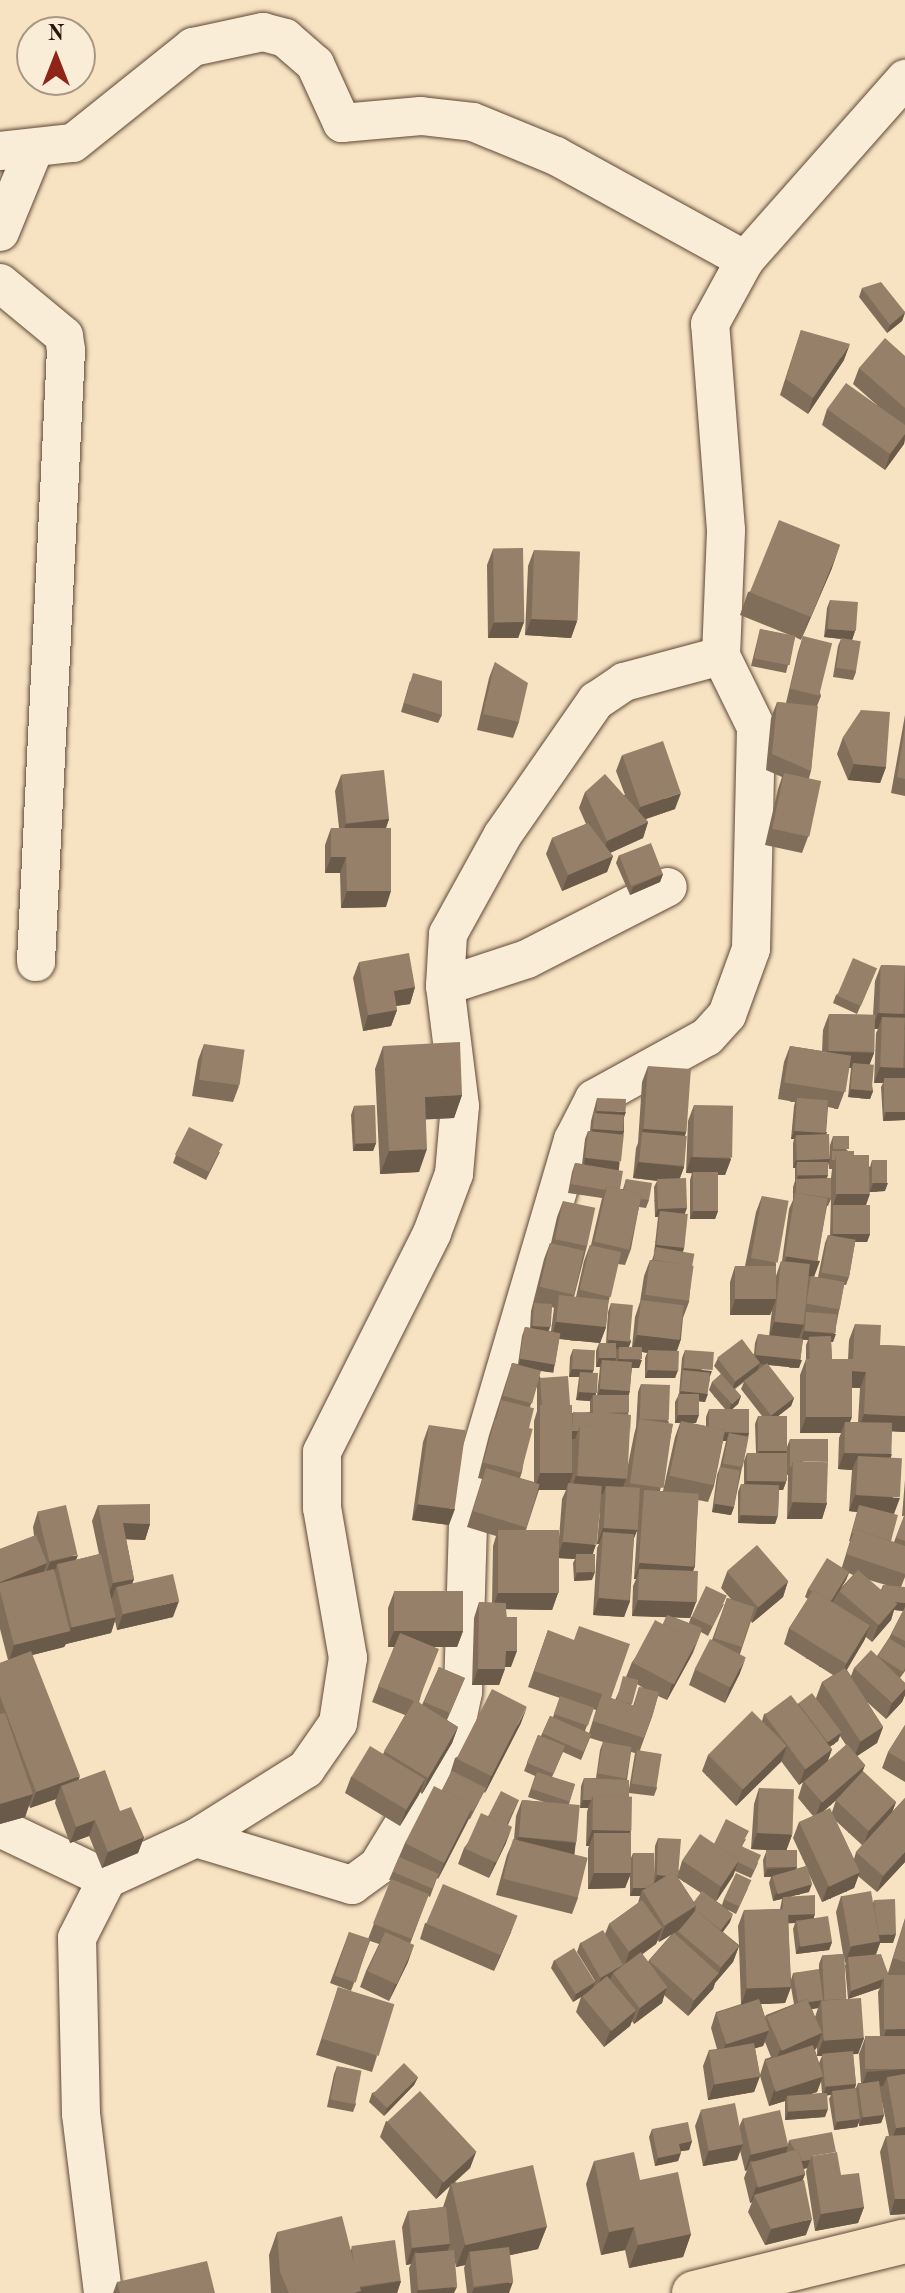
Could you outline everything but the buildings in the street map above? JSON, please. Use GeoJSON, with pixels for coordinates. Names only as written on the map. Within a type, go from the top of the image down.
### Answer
{"type":"FeatureCollection","features":[{"type":"Feature","properties":{"kind":"highway"},"geometry":{"type":"LineString","coordinates":[[694,2293],[750,2287],[905,2241]]}},
{"type":"Feature","properties":{"kind":"street"},"geometry":{"type":"LineString","coordinates":[[0,232],[17,150],[73,143],[193,47],[263,32],[285,38],[315,64],[342,123],[421,116],[473,122],[556,156],[745,260]]}},
{"type":"Feature","properties":{"kind":"street"},"geometry":{"type":"LineString","coordinates":[[196,1838],[352,1885],[378,1866],[452,1745],[463,1692],[469,1493],[573,1140],[594,1099],[707,1037],[727,1015],[751,949],[756,727],[721,656],[726,530],[710,324],[745,260],[905,79]]}},
{"type":"Feature","properties":{"kind":"street"},"geometry":{"type":"LineString","coordinates":[[0,283],[64,336],[66,350],[36,962]]}},
{"type":"Feature","properties":{"kind":"street"},"geometry":{"type":"LineString","coordinates":[[103,2293],[81,2114],[74,1966],[88,1907],[107,1879],[196,1838],[306,1769],[338,1723],[348,1658],[322,1508],[322,1452],[432,1233],[454,1174],[460,1106],[445,986],[448,934],[469,894],[596,701],[624,682],[706,666],[721,656]]}},
{"type":"Feature","properties":{"kind":"street"},"geometry":{"type":"LineString","coordinates":[[445,986],[527,959],[668,887]]}},
{"type":"Feature","properties":{"kind":"street"},"geometry":{"type":"LineString","coordinates":[[0,1828],[107,1879]]}}]}
